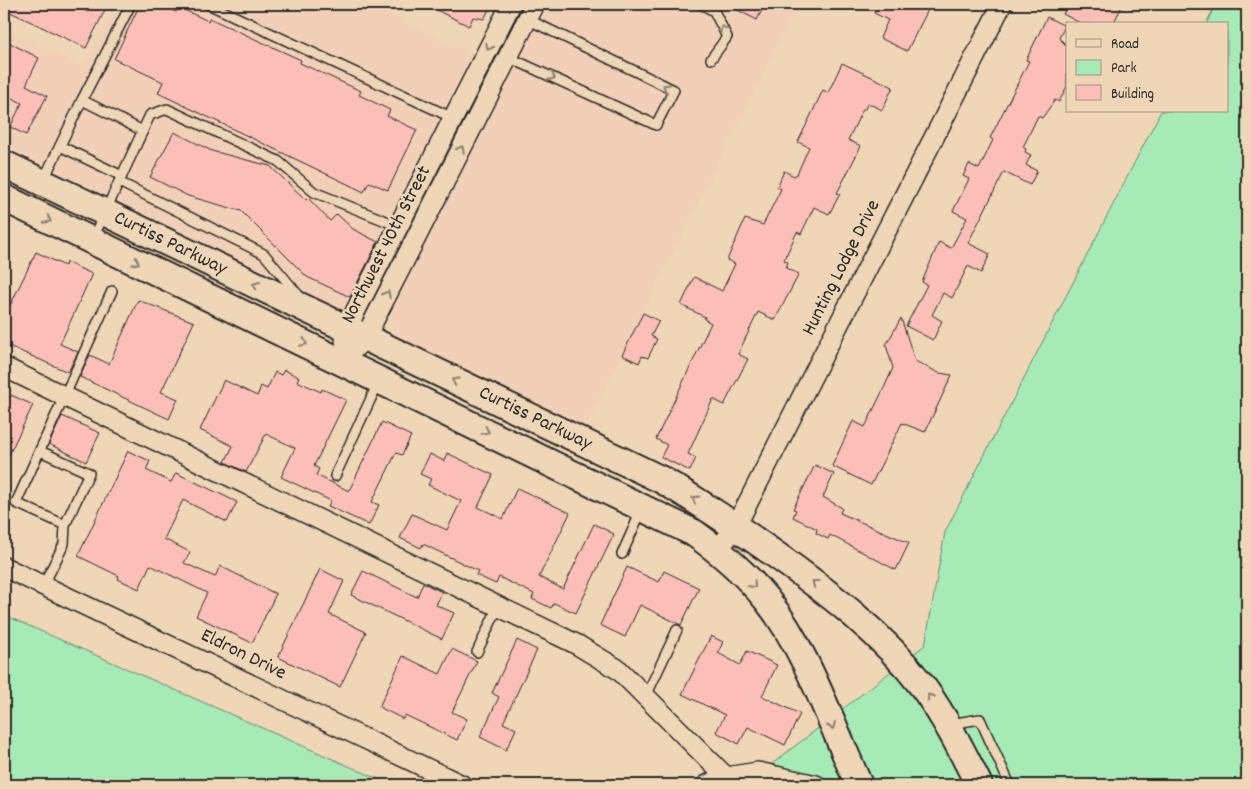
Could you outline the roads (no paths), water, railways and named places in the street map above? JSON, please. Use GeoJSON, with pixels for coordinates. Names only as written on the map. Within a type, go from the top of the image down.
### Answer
{"type":"FeatureCollection","features":[{"type":"Feature","properties":{"kind":"main road","name":"Curtiss Parkway"},"geometry":{"type":"LineString","coordinates":[[4,164],[662,480],[701,502],[812,581],[859,619],[922,685],[948,725],[979,785]]}},
{"type":"Feature","properties":{"kind":"main road","name":"Curtiss Parkway"},"geometry":{"type":"LineString","coordinates":[[4,198],[643,506],[694,533],[718,550],[767,601],[787,630],[812,680],[858,785]]}},
{"type":"Feature","properties":{"kind":"street","name":"Northwest 40th Street"},"geometry":{"type":"LineString","coordinates":[[356,333],[398,226],[511,4]]}},
{"type":"Feature","properties":{"kind":"street","name":"Hunting Lodge Drive"},"geometry":{"type":"LineString","coordinates":[[718,550],[736,526],[1002,4]]}},
{"type":"Feature","properties":{"kind":"street","name":"Northwest 40th Street"},"geometry":{"type":"LineString","coordinates":[[342,361],[508,57],[531,11]]}},
{"type":"Feature","properties":{"kind":"street"},"geometry":{"type":"LineString","coordinates":[[4,368],[576,644],[619,670],[726,777]]}},
{"type":"Feature","properties":{"kind":"street","name":"Eldron Drive"},"geometry":{"type":"LineString","coordinates":[[4,566],[462,785]]}},
{"type":"Feature","properties":{"kind":"street"},"geometry":{"type":"LineString","coordinates":[[707,785],[726,777],[758,772],[816,785]]}},
{"type":"Feature","properties":{"kind":"lane"},"geometry":{"type":"LineString","coordinates":[[42,183],[131,4]]}},
{"type":"Feature","properties":{"kind":"lane"},"geometry":{"type":"LineString","coordinates":[[208,4],[453,118]]}},
{"type":"Feature","properties":{"kind":"lane"},"geometry":{"type":"LineString","coordinates":[[700,4],[714,11],[727,37],[711,59]]}},
{"type":"Feature","properties":{"kind":"lane"},"geometry":{"type":"LineString","coordinates":[[508,57],[656,125],[674,90],[531,11]]}},
{"type":"Feature","properties":{"kind":"lane"},"geometry":{"type":"LineString","coordinates":[[82,100],[143,131]]}},
{"type":"Feature","properties":{"kind":"lane"},"geometry":{"type":"LineString","coordinates":[[92,241],[150,115],[167,108],[278,161],[314,192],[398,226]]}},
{"type":"Feature","properties":{"kind":"lane"},"geometry":{"type":"LineString","coordinates":[[60,146],[264,254],[314,313]]}},
{"type":"Feature","properties":{"kind":"lane"},"geometry":{"type":"LineString","coordinates":[[65,525],[16,503],[112,291]]}},
{"type":"Feature","properties":{"kind":"lane"},"geometry":{"type":"LineString","coordinates":[[336,476],[380,379]]}},
{"type":"Feature","properties":{"kind":"lane"},"geometry":{"type":"LineString","coordinates":[[40,451],[89,473],[65,525],[64,544],[44,584]]}},
{"type":"Feature","properties":{"kind":"lane"},"geometry":{"type":"LineString","coordinates":[[622,554],[643,506]]}},
{"type":"Feature","properties":{"kind":"lane"},"geometry":{"type":"LineString","coordinates":[[476,652],[498,607]]}},
{"type":"Feature","properties":{"kind":"lane"},"geometry":{"type":"LineString","coordinates":[[646,696],[677,630]]}},
{"type":"Feature","properties":{"kind":"lane"},"geometry":{"type":"LineString","coordinates":[[948,725],[980,719],[1010,785]]}}]}
